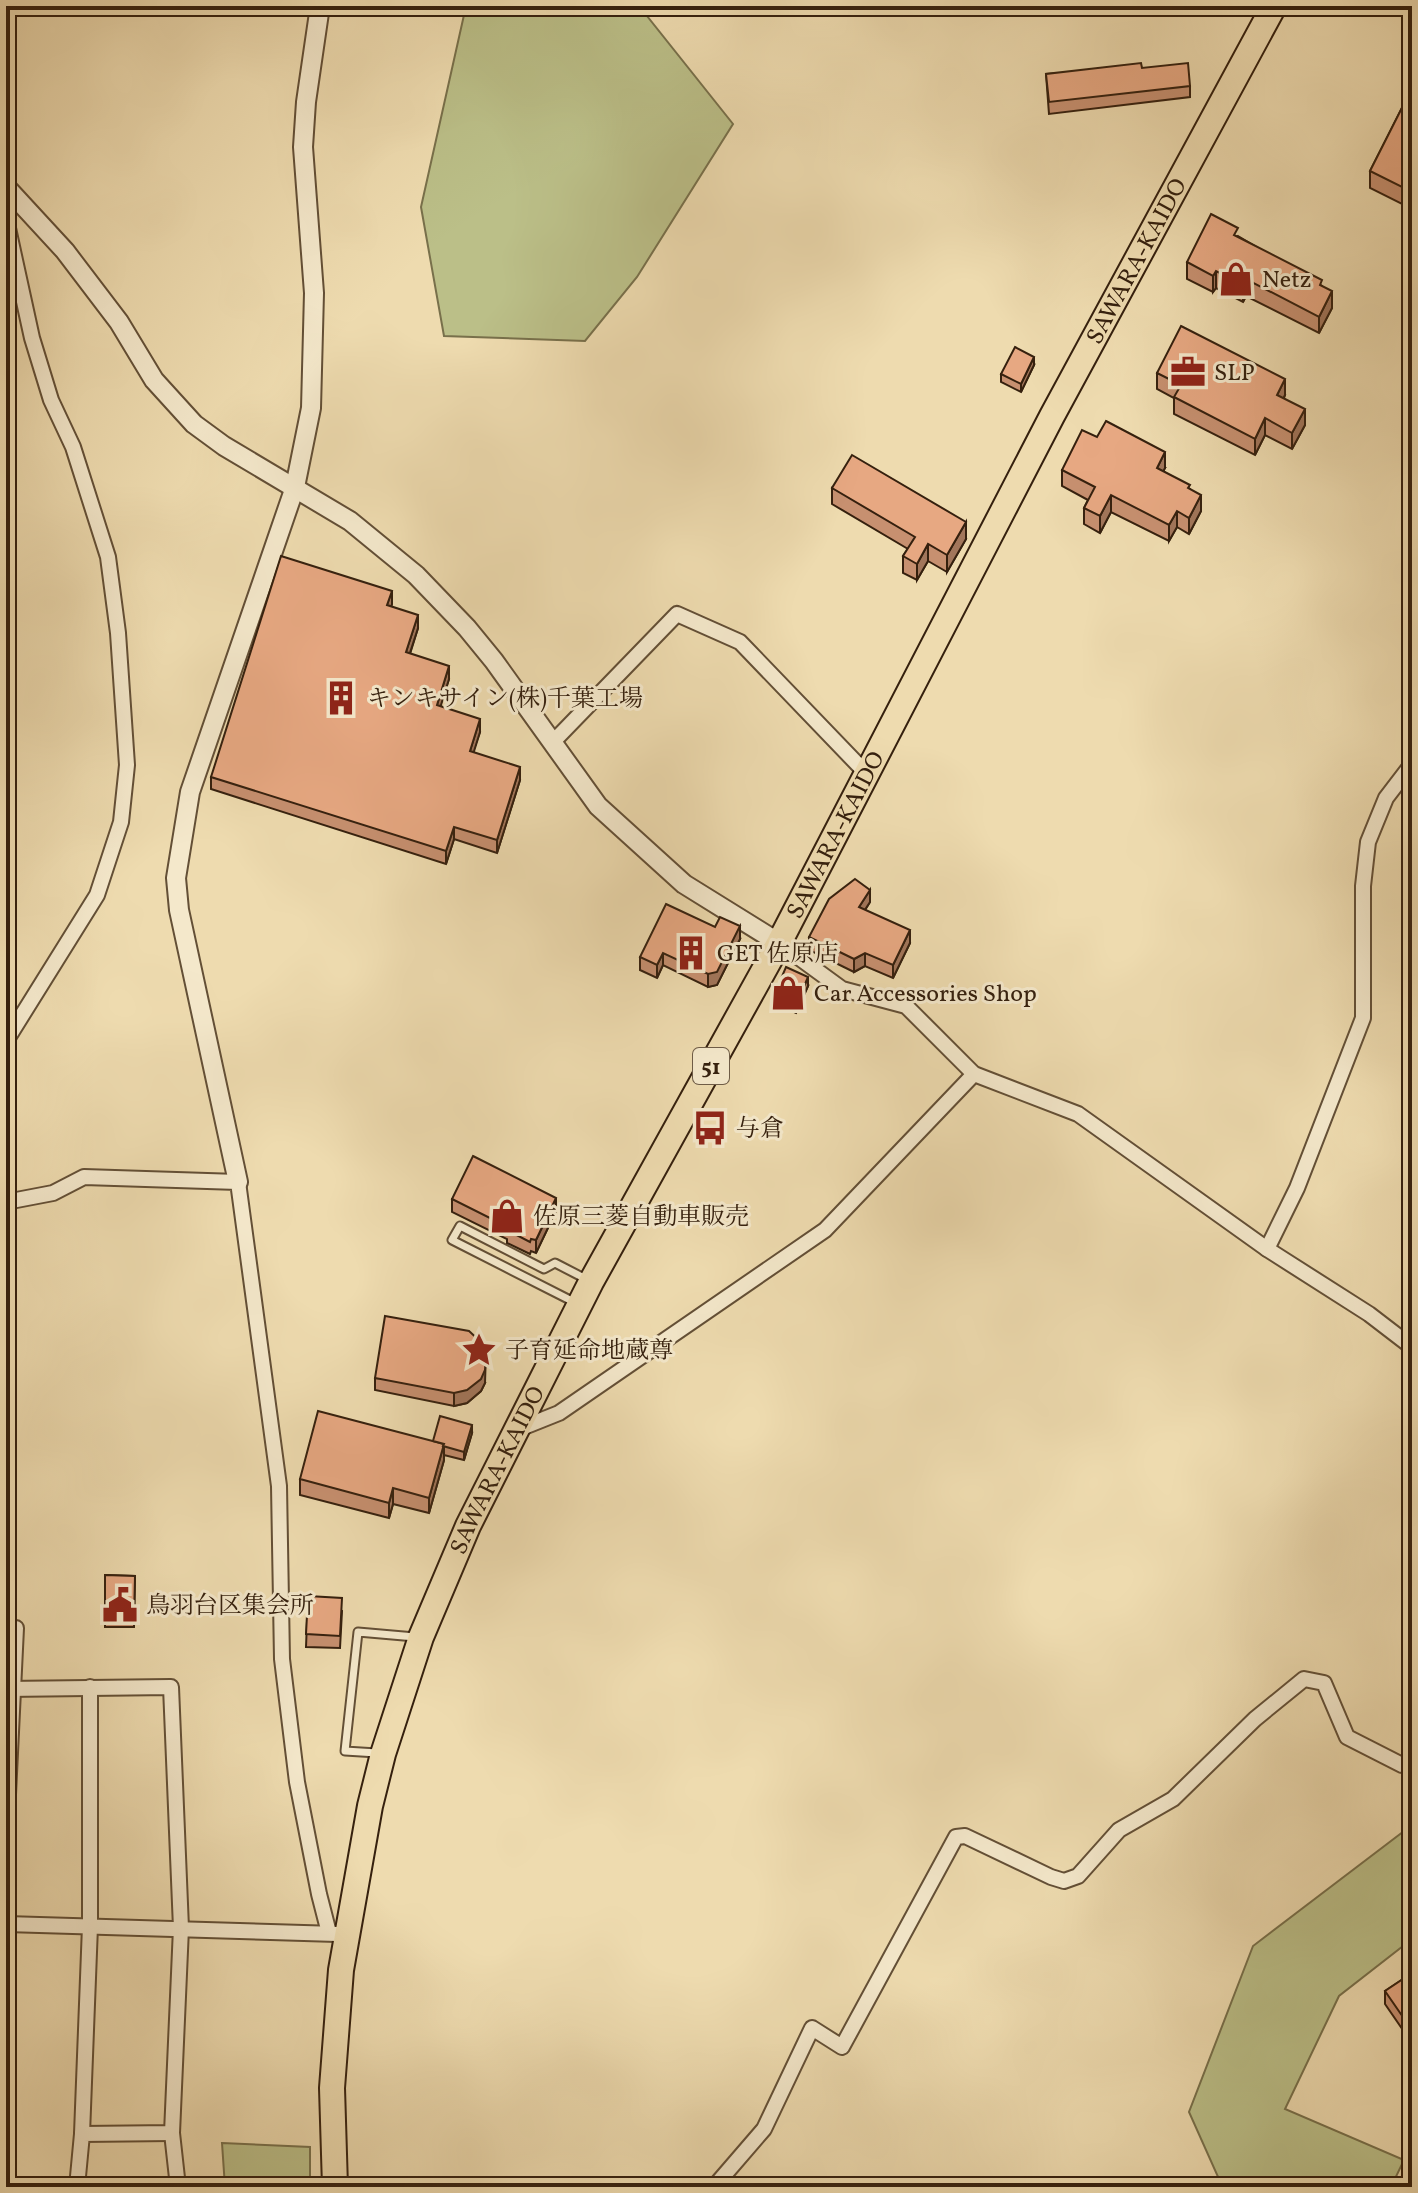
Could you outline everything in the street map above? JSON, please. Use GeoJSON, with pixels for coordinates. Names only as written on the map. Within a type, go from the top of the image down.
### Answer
{"type":"FeatureCollection","features":[{"type":"Feature","properties":{"kind":"highway","name":"SAWARA-KAIDO"},"geometry":{"type":"LineString","coordinates":[[335,2187],[332,2088],[338,1934],[383,1754],[421,1637],[468,1526],[591,1282],[779,943],[1052,416],[1274,6]]}},
{"type":"Feature","properties":{"kind":"street"},"geometry":{"type":"LineString","coordinates":[[6,1924],[338,1934],[319,1894],[297,1782],[282,1659],[279,1486],[238,1182],[179,910],[176,878],[190,792],[295,487],[311,408],[314,293],[303,147],[306,102],[320,6]]}},
{"type":"Feature","properties":{"kind":"street"},"geometry":{"type":"LineString","coordinates":[[6,187],[65,251],[119,322],[154,380],[194,424],[224,446],[350,521],[416,575],[494,661],[598,806],[684,884],[779,943],[842,989],[906,1006],[974,1074],[1078,1114],[1267,1249],[1369,1314],[1412,1347]]}},
{"type":"Feature","properties":{"kind":"street"},"geometry":{"type":"LineString","coordinates":[[6,219],[32,338],[51,400],[88,489],[108,557],[118,633],[127,765],[121,822],[97,895],[6,1041]]}},
{"type":"Feature","properties":{"kind":"street"},"geometry":{"type":"LineString","coordinates":[[552,743],[677,614],[740,642],[866,773]]}},
{"type":"Feature","properties":{"kind":"street"},"geometry":{"type":"LineString","coordinates":[[1267,1249],[1297,1188],[1363,1018],[1363,886],[1368,842],[1386,798],[1412,764]]}},
{"type":"Feature","properties":{"kind":"street"},"geometry":{"type":"LineString","coordinates":[[519,1429],[559,1413],[825,1230],[974,1074]]}},
{"type":"Feature","properties":{"kind":"street"},"geometry":{"type":"LineString","coordinates":[[6,1202],[53,1193],[84,1177],[238,1182]]}},
{"type":"Feature","properties":{"kind":"street"},"geometry":{"type":"LineString","coordinates":[[6,1836],[10,1689],[16,1628]]}},
{"type":"Feature","properties":{"kind":"street"},"geometry":{"type":"LineString","coordinates":[[714,2187],[764,2129],[812,2028],[842,2047],[956,1837],[965,1836],[1051,1877],[1064,1881],[1078,1876],[1119,1830],[1173,1799],[1255,1719],[1304,1679],[1324,1683],[1347,1737],[1412,1767]]}},
{"type":"Feature","properties":{"kind":"street"},"geometry":{"type":"LineString","coordinates":[[77,2187],[90,1926],[90,1687]]}},
{"type":"Feature","properties":{"kind":"street"},"geometry":{"type":"LineString","coordinates":[[10,1689],[171,1687],[181,1928],[172,2133],[178,2187]]}},
{"type":"Feature","properties":{"kind":"street"},"geometry":{"type":"LineString","coordinates":[[82,2134],[172,2133]]}},
{"type":"Feature","properties":{"kind":"lane"},"geometry":{"type":"LineString","coordinates":[[580,1305],[452,1240],[460,1226],[544,1269],[555,1263],[591,1282]]}},
{"type":"Feature","properties":{"kind":"lane"},"geometry":{"type":"LineString","coordinates":[[383,1754],[345,1751],[358,1632],[421,1637]]}},
{"type":"Feature","properties":{"kind":"green space"},"geometry":{"type":"Polygon","coordinates":[[[466,6],[639,6],[733,124],[637,277],[585,341],[444,336],[421,207],[466,6]]]}},
{"type":"Feature","properties":{"kind":"green space"},"geometry":{"type":"Polygon","coordinates":[[[1412,1825],[1412,1939],[1339,1996],[1285,2109],[1404,2160],[1391,2187],[1280,2187],[1271,2184],[1269,2187],[1216,2187],[1219,2179],[1189,2112],[1253,1946],[1412,1825]]]}},
{"type":"Feature","properties":{"kind":"green space"},"geometry":{"type":"Polygon","coordinates":[[[222,2143],[310,2147],[310,2187],[225,2187],[222,2143]]]}},
{"type":"Feature","properties":{"kind":"building"},"geometry":{"type":"Polygon","coordinates":[[[1141,63],[1142,68],[1188,63],[1190,86],[1049,102],[1046,74],[1141,63]]]}},
{"type":"Feature","properties":{"kind":"building"},"geometry":{"type":"Polygon","coordinates":[[[1412,88],[1412,192],[1370,171],[1412,88]]]}},
{"type":"Feature","properties":{"kind":"building"},"geometry":{"type":"Polygon","coordinates":[[[1211,214],[1238,228],[1234,235],[1322,280],[1320,285],[1332,291],[1319,317],[1246,279],[1243,285],[1216,271],[1213,276],[1187,262],[1211,214]]]}},
{"type":"Feature","properties":{"kind":"building"},"geometry":{"type":"Polygon","coordinates":[[[1181,326],[1285,379],[1277,395],[1305,409],[1292,433],[1265,418],[1255,439],[1174,397],[1181,385],[1157,373],[1181,326]]]}},
{"type":"Feature","properties":{"kind":"building"},"geometry":{"type":"Polygon","coordinates":[[[1015,347],[1034,357],[1021,384],[1001,374],[1015,347]]]}},
{"type":"Feature","properties":{"kind":"building"},"geometry":{"type":"Polygon","coordinates":[[[1106,421],[1165,452],[1157,468],[1190,485],[1188,488],[1201,495],[1189,518],[1177,511],[1169,525],[1111,495],[1100,516],[1084,508],[1095,487],[1062,470],[1082,430],[1097,437],[1106,421]]]}},
{"type":"Feature","properties":{"kind":"building"},"geometry":{"type":"Polygon","coordinates":[[[852,455],[966,522],[947,555],[928,544],[917,564],[903,556],[915,537],[832,488],[852,455]]]}},
{"type":"Feature","properties":{"kind":"building","name":"キンキサイン(株)千葉工場"},"geometry":{"type":"Polygon","coordinates":[[[281,556],[392,591],[387,605],[418,615],[406,652],[449,666],[437,705],[480,719],[470,751],[520,767],[497,840],[454,827],[446,851],[211,777],[281,556]]]}},
{"type":"Feature","properties":{"kind":"building"},"geometry":{"type":"Polygon","coordinates":[[[855,879],[870,890],[859,907],[910,930],[893,965],[865,953],[854,959],[809,937],[829,899],[855,879]]]}},
{"type":"Feature","properties":{"kind":"building","name":"GET 佐原店"},"geometry":{"type":"Polygon","coordinates":[[[666,904],[715,927],[720,917],[740,926],[717,972],[708,974],[663,953],[657,965],[640,957],[666,904]]]}},
{"type":"Feature","properties":{"kind":"building"},"geometry":{"type":"Polygon","coordinates":[[[786,967],[808,977],[796,1005],[774,995],[786,967]]]}},
{"type":"Feature","properties":{"kind":"building","name":"佐原三菱自動車販売"},"geometry":{"type":"Polygon","coordinates":[[[473,1156],[556,1198],[536,1240],[531,1239],[530,1242],[507,1230],[508,1227],[452,1199],[473,1156]]]}},
{"type":"Feature","properties":{"kind":"building"},"geometry":{"type":"Polygon","coordinates":[[[385,1316],[469,1331],[482,1343],[486,1352],[481,1379],[467,1390],[454,1393],[375,1378],[385,1316]]]}},
{"type":"Feature","properties":{"kind":"building"},"geometry":{"type":"Polygon","coordinates":[[[318,1411],[444,1444],[429,1498],[393,1488],[389,1503],[300,1479],[318,1411]]]}},
{"type":"Feature","properties":{"kind":"building"},"geometry":{"type":"Polygon","coordinates":[[[440,1416],[472,1425],[464,1452],[433,1441],[440,1416]]]}},
{"type":"Feature","properties":{"kind":"building","name":"鳥羽台区集会所"},"geometry":{"type":"Polygon","coordinates":[[[105,1575],[135,1576],[134,1618],[105,1618],[105,1575]]]}},
{"type":"Feature","properties":{"kind":"building"},"geometry":{"type":"Polygon","coordinates":[[[308,1596],[342,1598],[340,1636],[306,1634],[308,1596]]]}},
{"type":"Feature","properties":{"kind":"building"},"geometry":{"type":"Polygon","coordinates":[[[1412,1973],[1412,2016],[1405,2020],[1385,1991],[1412,1973]]]}},
{"type":"Feature","properties":{"kind":"place","name":"Netz"},"geometry":{"type":"Point","coordinates":[1236,279]}},
{"type":"Feature","properties":{"kind":"place","name":"SLP"},"geometry":{"type":"Point","coordinates":[1188,372]}},
{"type":"Feature","properties":{"kind":"place","name":"キンキサイン(株)千葉工場"},"geometry":{"type":"Point","coordinates":[341,698]}},
{"type":"Feature","properties":{"kind":"place","name":"GET 佐原店"},"geometry":{"type":"Point","coordinates":[691,953]}},
{"type":"Feature","properties":{"kind":"place","name":"Car Accessories Shop"},"geometry":{"type":"Point","coordinates":[788,993]}},
{"type":"Feature","properties":{"kind":"place","name":"与倉"},"geometry":{"type":"Point","coordinates":[710,1128]}},
{"type":"Feature","properties":{"kind":"place","name":"佐原三菱自動車販売"},"geometry":{"type":"Point","coordinates":[507,1216]}},
{"type":"Feature","properties":{"kind":"place","name":"子育延命地蔵尊"},"geometry":{"type":"Point","coordinates":[479,1350]}},
{"type":"Feature","properties":{"kind":"place","name":"鳥羽台区集会所"},"geometry":{"type":"Point","coordinates":[120,1605]}}]}
